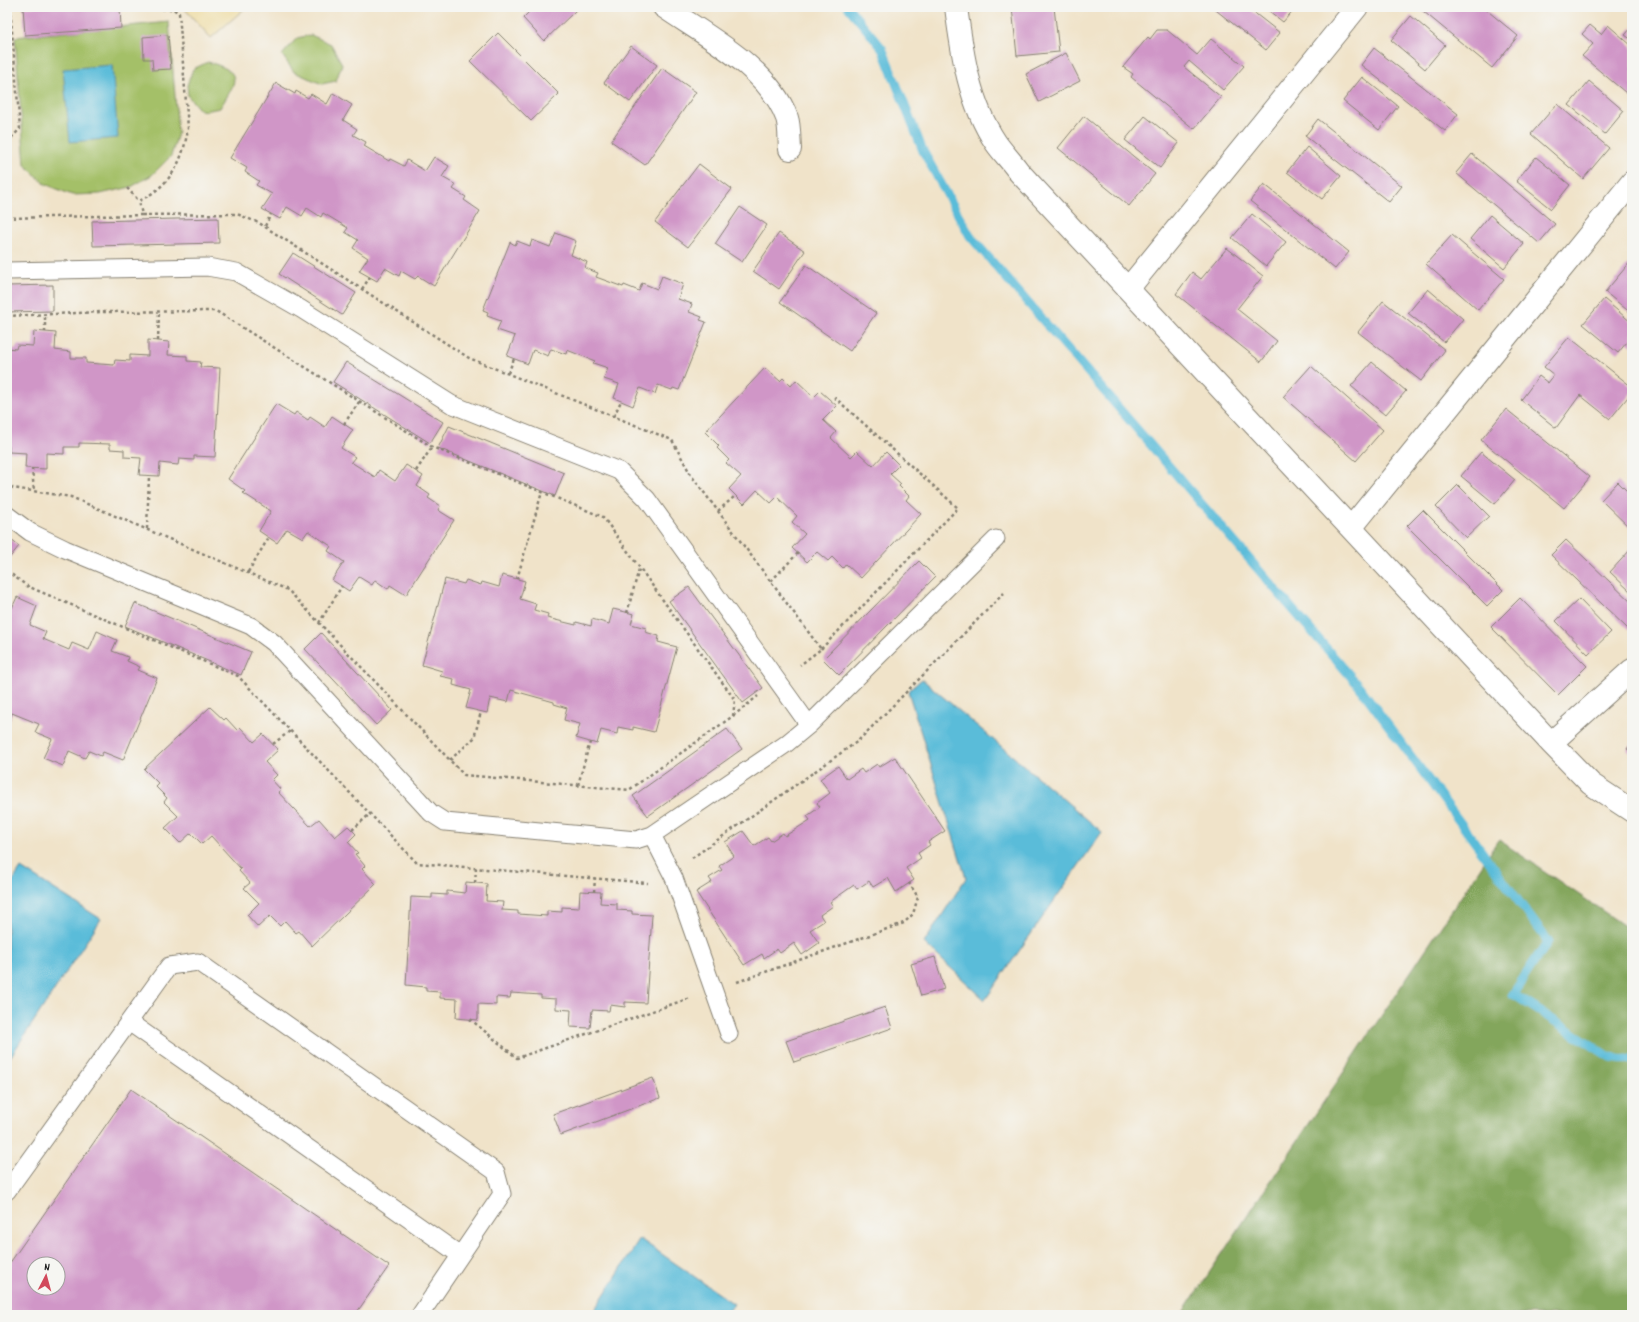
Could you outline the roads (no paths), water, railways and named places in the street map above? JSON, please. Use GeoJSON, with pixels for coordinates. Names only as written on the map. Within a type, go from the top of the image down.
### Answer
{"type":"FeatureCollection","features":[{"type":"Feature","properties":{"kind":"street"},"geometry":{"type":"LineString","coordinates":[[664,7],[752,68],[772,90],[787,119],[790,149]]}},
{"type":"Feature","properties":{"kind":"street"},"geometry":{"type":"LineString","coordinates":[[956,7],[962,54],[977,106],[996,142],[1019,172],[1551,743],[1591,784],[1632,811]]}},
{"type":"Feature","properties":{"kind":"street"},"geometry":{"type":"LineString","coordinates":[[1128,288],[1357,7]]}},
{"type":"Feature","properties":{"kind":"street"},"geometry":{"type":"LineString","coordinates":[[1351,528],[1632,182]]}},
{"type":"Feature","properties":{"kind":"street"},"geometry":{"type":"LineString","coordinates":[[1551,743],[1632,670]]}},
{"type":"Feature","properties":{"kind":"lane"},"geometry":{"type":"LineString","coordinates":[[7,271],[207,267],[236,272],[301,309],[451,404],[619,471],[647,499],[809,724]]}},
{"type":"Feature","properties":{"kind":"lane"},"geometry":{"type":"LineString","coordinates":[[7,515],[30,532],[65,549],[251,626],[274,643],[431,813],[445,822],[636,840],[652,835],[786,744],[809,724],[996,540]]}},
{"type":"Feature","properties":{"kind":"lane"},"geometry":{"type":"LineString","coordinates":[[652,835],[674,878],[729,1034]]}},
{"type":"Feature","properties":{"kind":"lane"},"geometry":{"type":"LineString","coordinates":[[7,1191],[169,966],[198,962],[496,1172],[502,1194],[420,1315]]}},
{"type":"Feature","properties":{"kind":"lane"},"geometry":{"type":"LineString","coordinates":[[129,1022],[460,1255]]}},
{"type":"Feature","properties":{"kind":"water"},"geometry":{"type":"Polygon","coordinates":[[[112,65],[118,138],[70,142],[63,69],[112,65]]]}},
{"type":"Feature","properties":{"kind":"water"},"geometry":{"type":"Polygon","coordinates":[[[922,679],[1102,832],[985,1000],[924,943],[966,878],[908,691],[922,679]]]}},
{"type":"Feature","properties":{"kind":"water"},"geometry":{"type":"Polygon","coordinates":[[[21,868],[101,919],[7,1062],[7,890],[21,868]]]}},
{"type":"Feature","properties":{"kind":"water"},"geometry":{"type":"Polygon","coordinates":[[[640,1239],[734,1304],[726,1315],[591,1315],[640,1239]]]}},
{"type":"Feature","properties":{"kind":"waterway"},"geometry":{"type":"LineString","coordinates":[[848,7],[882,48],[923,151],[970,236],[1359,686],[1548,941],[1513,994],[1610,1057],[1632,1060]]}}]}
